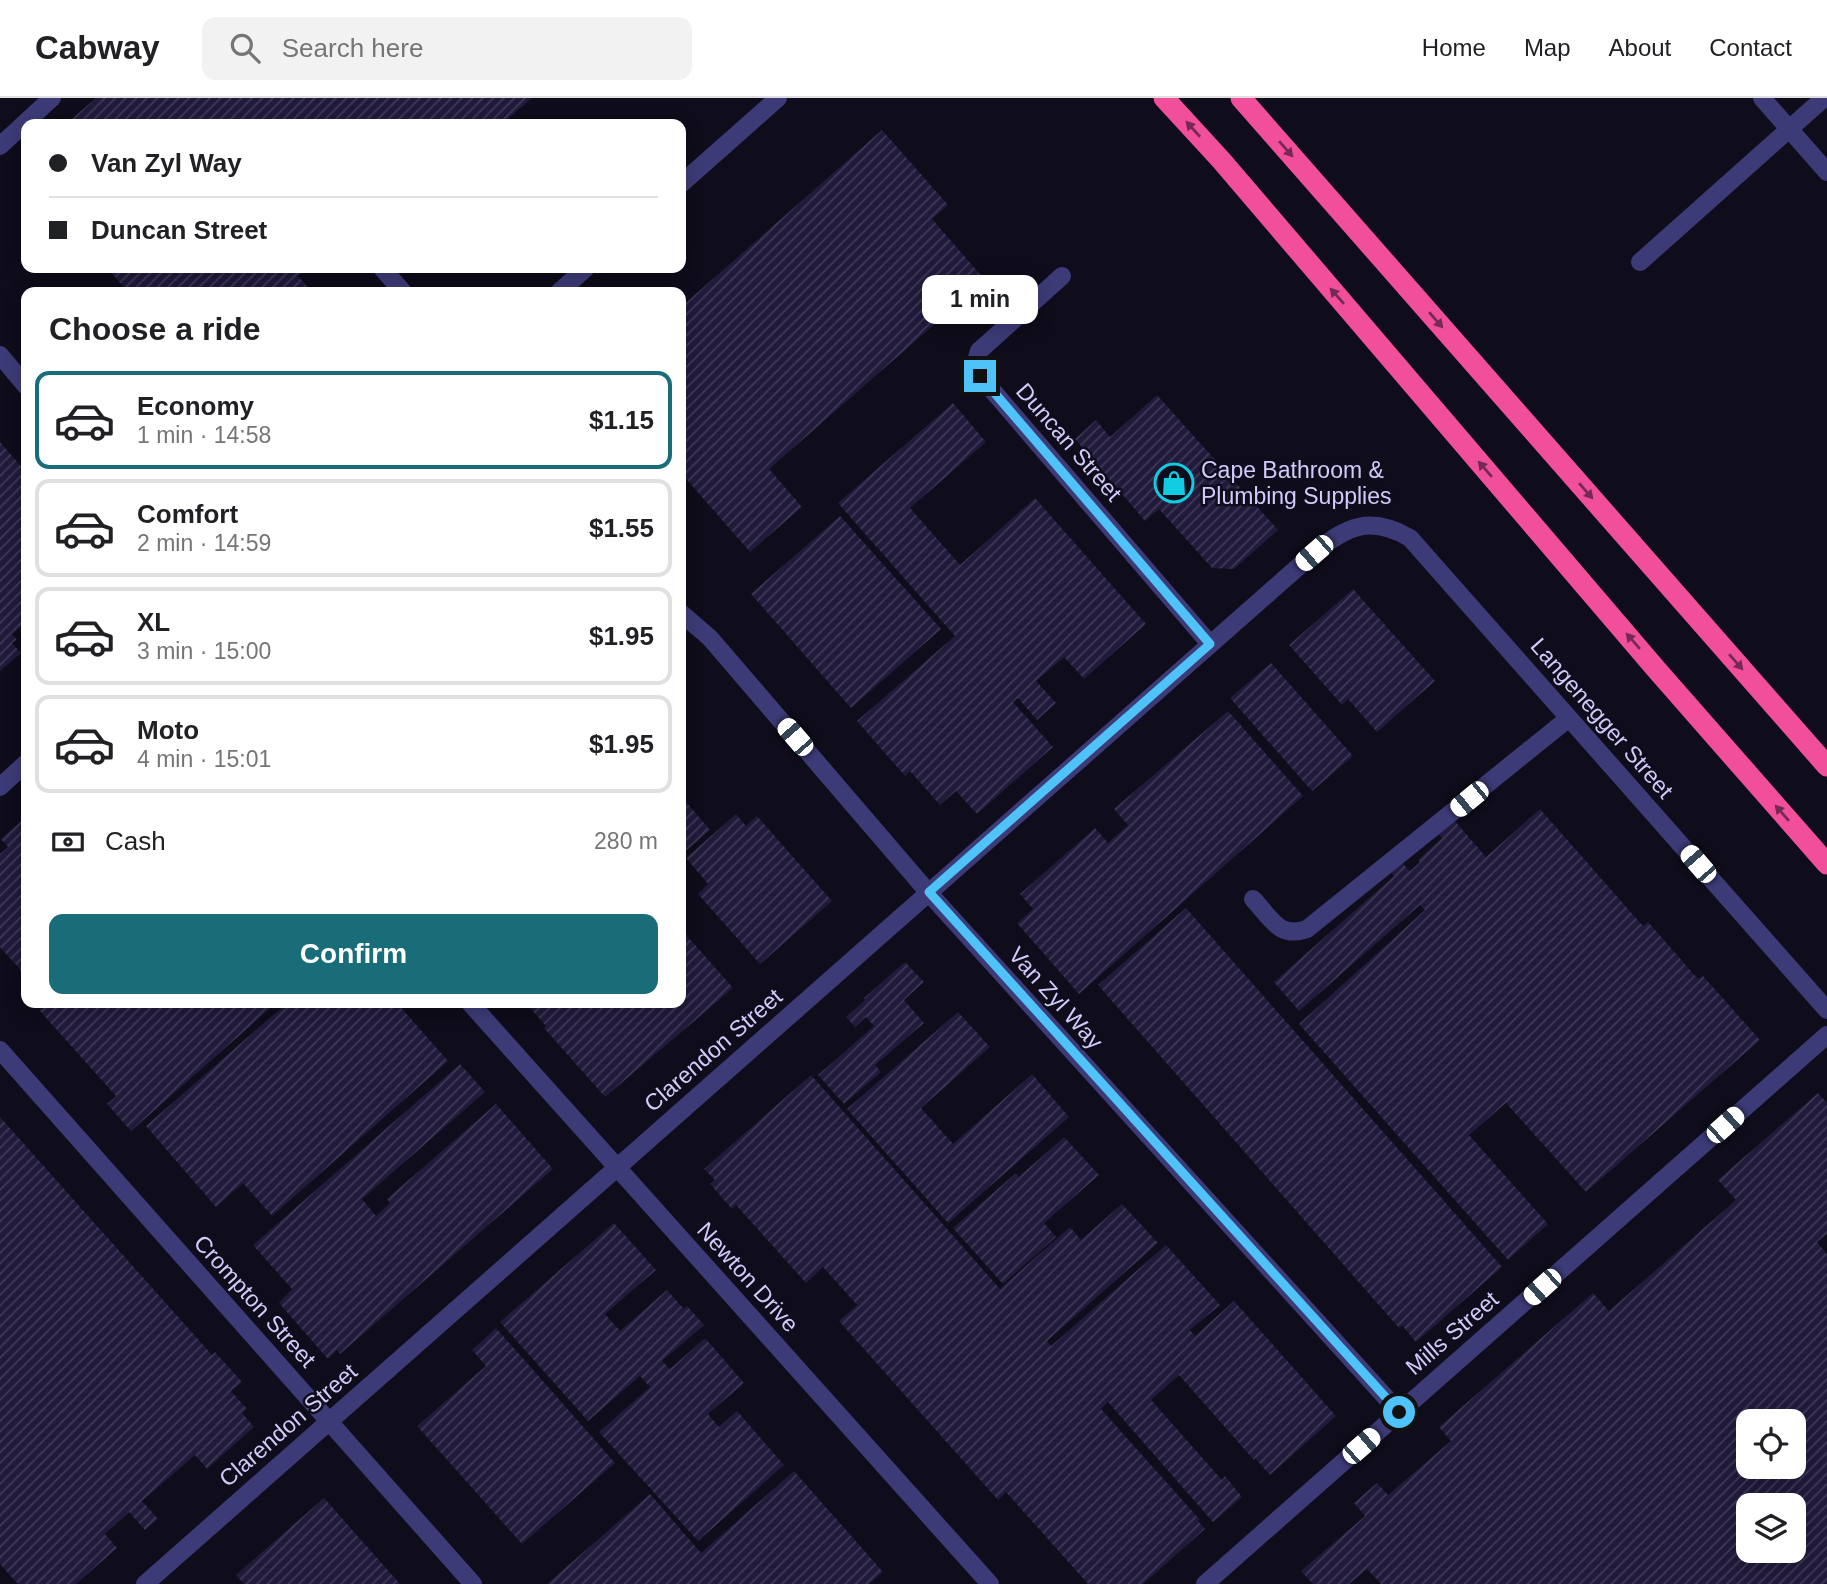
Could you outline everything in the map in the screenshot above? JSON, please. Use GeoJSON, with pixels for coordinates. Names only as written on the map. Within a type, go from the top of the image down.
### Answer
{"type":"FeatureCollection","features":[{"type":"Feature","properties":{"kind":"highway"},"geometry":{"type":"LineString","coordinates":[[1164,98],[1221,160],[1656,669],[1827,864]]}},
{"type":"Feature","properties":{"kind":"highway"},"geometry":{"type":"LineString","coordinates":[[1241,98],[1827,766]]}},
{"type":"Feature","properties":{"kind":"street"},"geometry":{"type":"LineString","coordinates":[[29,119],[52,98]]}},
{"type":"Feature","properties":{"kind":"street"},"geometry":{"type":"LineString","coordinates":[[686,180],[778,98]]}},
{"type":"Feature","properties":{"kind":"street"},"geometry":{"type":"LineString","coordinates":[[1762,98],[1827,172]]}},
{"type":"Feature","properties":{"kind":"street"},"geometry":{"type":"LineString","coordinates":[[1640,262],[1824,98]]}},
{"type":"Feature","properties":{"kind":"street"},"geometry":{"type":"LineString","coordinates":[[0,146],[21,127]]}},
{"type":"Feature","properties":{"kind":"street"},"geometry":{"type":"LineString","coordinates":[[386,273],[399,287]]}},
{"type":"Feature","properties":{"kind":"street"},"geometry":{"type":"LineString","coordinates":[[565,287],[580,273]]}},
{"type":"Feature","properties":{"kind":"street","name":"Duncan Street"},"geometry":{"type":"LineString","coordinates":[[1062,276],[979,351],[975,364],[980,376],[1210,644]]}},
{"type":"Feature","properties":{"kind":"street"},"geometry":{"type":"LineString","coordinates":[[0,355],[21,380]]}},
{"type":"Feature","properties":{"kind":"street","name":"Langenegger Street"},"geometry":{"type":"LineString","coordinates":[[1314,553],[1348,529],[1363,525],[1380,525],[1410,538],[1827,1010]]}},
{"type":"Feature","properties":{"kind":"street","name":"Clarendon Street"},"geometry":{"type":"LineString","coordinates":[[145,1584],[1314,553]]}},
{"type":"Feature","properties":{"kind":"street","name":"Van Zyl Way"},"geometry":{"type":"LineString","coordinates":[[686,617],[710,638],[929,892],[1399,1412]]}},
{"type":"Feature","properties":{"kind":"street"},"geometry":{"type":"LineString","coordinates":[[1253,899],[1283,932],[1295,933],[1307,929],[1569,718]]}},
{"type":"Feature","properties":{"kind":"street"},"geometry":{"type":"LineString","coordinates":[[0,787],[21,768]]}},
{"type":"Feature","properties":{"kind":"street","name":"Newton Drive"},"geometry":{"type":"LineString","coordinates":[[474,1008],[990,1584]]}},
{"type":"Feature","properties":{"kind":"street","name":"Mills Street"},"geometry":{"type":"LineString","coordinates":[[1205,1584],[1827,1035]]}},
{"type":"Feature","properties":{"kind":"street","name":"Crompton Street"},"geometry":{"type":"LineString","coordinates":[[0,1050],[472,1584]]}},
{"type":"Feature","properties":{"kind":"building"},"geometry":{"type":"Polygon","coordinates":[[[96,98],[532,98],[508,119],[72,119],[96,98]]]}},
{"type":"Feature","properties":{"kind":"building"},"geometry":{"type":"Polygon","coordinates":[[[882,130],[948,205],[932,219],[985,280],[769,469],[802,507],[750,552],[686,479],[686,303],[882,130]]]}},
{"type":"Feature","properties":{"kind":"building"},"geometry":{"type":"Polygon","coordinates":[[[111,273],[302,273],[298,276],[307,286],[306,287],[124,287],[111,273]]]}},
{"type":"Feature","properties":{"kind":"building","name":"Cape Bathroom & Plumbing Supplies"},"geometry":{"type":"Polygon","coordinates":[[[1157,395],[1278,530],[1234,569],[1212,568],[1159,509],[1145,521],[1075,439],[1096,420],[1110,437],[1157,395]]]}},
{"type":"Feature","properties":{"kind":"building"},"geometry":{"type":"Polygon","coordinates":[[[953,403],[986,442],[910,508],[960,565],[1035,498],[1146,624],[1084,679],[1064,657],[1036,681],[1056,703],[1037,720],[1018,698],[1013,702],[1053,747],[977,814],[956,791],[940,805],[910,771],[905,776],[857,721],[955,636],[838,503],[953,403]]]}},
{"type":"Feature","properties":{"kind":"building"},"geometry":{"type":"Polygon","coordinates":[[[0,442],[21,466],[21,626],[12,634],[17,640],[12,643],[21,653],[0,671],[0,442]]]}},
{"type":"Feature","properties":{"kind":"building"},"geometry":{"type":"Polygon","coordinates":[[[840,516],[941,629],[851,708],[751,594],[840,516]]]}},
{"type":"Feature","properties":{"kind":"building"},"geometry":{"type":"Polygon","coordinates":[[[1353,589],[1435,681],[1377,732],[1348,699],[1342,705],[1289,645],[1353,589]]]}},
{"type":"Feature","properties":{"kind":"building"},"geometry":{"type":"Polygon","coordinates":[[[1271,663],[1353,756],[1312,791],[1230,698],[1271,663]]]}},
{"type":"Feature","properties":{"kind":"building"},"geometry":{"type":"Polygon","coordinates":[[[1228,711],[1303,796],[1079,994],[1017,923],[1033,909],[1020,894],[1095,828],[1108,843],[1128,825],[1114,809],[1228,711]]]}},
{"type":"Feature","properties":{"kind":"building"},"geometry":{"type":"Polygon","coordinates":[[[686,802],[710,830],[686,851],[686,802]]]}},
{"type":"Feature","properties":{"kind":"building"},"geometry":{"type":"Polygon","coordinates":[[[1540,809],[1643,926],[1648,922],[1698,979],[1703,976],[1760,1040],[1586,1192],[1506,1103],[1469,1135],[1548,1224],[1508,1260],[1299,1024],[1425,910],[1420,905],[1299,1011],[1274,982],[1394,876],[1391,873],[1402,863],[1410,871],[1420,862],[1418,860],[1442,838],[1438,834],[1454,820],[1486,857],[1540,809]]]}},
{"type":"Feature","properties":{"kind":"building"},"geometry":{"type":"Polygon","coordinates":[[[736,814],[746,826],[757,816],[832,901],[760,964],[698,894],[708,884],[686,858],[736,814]]]}},
{"type":"Feature","properties":{"kind":"building"},"geometry":{"type":"Polygon","coordinates":[[[21,821],[21,970],[0,947],[0,854],[8,847],[1,839],[21,821]]]}},
{"type":"Feature","properties":{"kind":"building"},"geometry":{"type":"Polygon","coordinates":[[[1186,908],[1502,1267],[1416,1342],[1402,1325],[1399,1328],[1098,985],[1186,908]]]}},
{"type":"Feature","properties":{"kind":"building"},"geometry":{"type":"Polygon","coordinates":[[[686,935],[733,988],[605,1097],[544,1028],[546,1026],[530,1008],[686,1008],[686,935]]]}},
{"type":"Feature","properties":{"kind":"building"},"geometry":{"type":"Polygon","coordinates":[[[905,962],[924,982],[904,1000],[924,1023],[875,1065],[881,1072],[844,1104],[818,1075],[874,1026],[866,1017],[855,1027],[846,1017],[905,962]]]}},
{"type":"Feature","properties":{"kind":"building"},"geometry":{"type":"Polygon","coordinates":[[[270,1008],[131,1131],[107,1104],[116,1096],[39,1010],[270,1008]]]}},
{"type":"Feature","properties":{"kind":"building"},"geometry":{"type":"Polygon","coordinates":[[[281,1008],[401,1008],[448,1061],[272,1216],[243,1183],[216,1207],[146,1126],[281,1008]]]}},
{"type":"Feature","properties":{"kind":"building"},"geometry":{"type":"Polygon","coordinates":[[[958,1012],[990,1047],[921,1108],[953,1144],[1032,1074],[1069,1117],[948,1223],[847,1109],[958,1012]]]}},
{"type":"Feature","properties":{"kind":"building"},"geometry":{"type":"Polygon","coordinates":[[[460,1064],[485,1092],[362,1199],[376,1216],[390,1203],[387,1199],[496,1104],[553,1169],[340,1354],[337,1350],[328,1359],[279,1303],[292,1289],[253,1245],[460,1064]]]}},
{"type":"Feature","properties":{"kind":"building"},"geometry":{"type":"Polygon","coordinates":[[[811,1075],[1000,1289],[1070,1227],[1081,1240],[1122,1204],[1158,1243],[1047,1341],[1051,1346],[1166,1245],[1220,1305],[1190,1330],[1195,1336],[1234,1301],[1336,1416],[1270,1475],[1179,1375],[1151,1400],[1222,1480],[1225,1476],[1242,1497],[1213,1522],[1108,1402],[1101,1409],[1200,1520],[1198,1521],[1205,1529],[1143,1584],[1088,1584],[1006,1492],[998,1500],[839,1321],[857,1305],[823,1267],[806,1283],[736,1205],[732,1209],[710,1184],[715,1180],[704,1169],[811,1075]]]}},
{"type":"Feature","properties":{"kind":"building"},"geometry":{"type":"Polygon","coordinates":[[[1818,1093],[1827,1103],[1827,1234],[1817,1242],[1827,1254],[1827,1584],[1381,1584],[1367,1569],[1349,1584],[1313,1584],[1301,1571],[1365,1516],[1354,1503],[1377,1483],[1388,1495],[1451,1441],[1439,1427],[1593,1293],[1609,1311],[1736,1200],[1718,1180],[1818,1093]]]}},
{"type":"Feature","properties":{"kind":"building"},"geometry":{"type":"Polygon","coordinates":[[[0,1117],[212,1355],[215,1352],[242,1382],[231,1391],[247,1409],[242,1413],[254,1427],[207,1469],[195,1455],[142,1501],[158,1519],[145,1530],[129,1512],[105,1534],[117,1548],[76,1584],[18,1584],[0,1564],[0,1117]]]}},
{"type":"Feature","properties":{"kind":"building"},"geometry":{"type":"Polygon","coordinates":[[[1064,1137],[1099,1175],[1044,1223],[1056,1237],[1003,1284],[953,1228],[1016,1173],[1019,1177],[1064,1137]]]}},
{"type":"Feature","properties":{"kind":"building"},"geometry":{"type":"Polygon","coordinates":[[[614,1223],[656,1270],[605,1314],[620,1331],[667,1290],[684,1309],[687,1306],[704,1325],[662,1361],[670,1369],[705,1338],[744,1383],[708,1414],[719,1427],[737,1411],[784,1465],[698,1541],[599,1432],[650,1387],[640,1376],[588,1421],[500,1322],[614,1223]]]}},
{"type":"Feature","properties":{"kind":"building"},"geometry":{"type":"Polygon","coordinates":[[[496,1328],[615,1463],[522,1544],[417,1426],[486,1366],[472,1350],[496,1328]]]}},
{"type":"Feature","properties":{"kind":"building"},"geometry":{"type":"Polygon","coordinates":[[[794,1471],[883,1572],[869,1584],[547,1584],[650,1494],[701,1553],[794,1471]]]}},
{"type":"Feature","properties":{"kind":"building"},"geometry":{"type":"Polygon","coordinates":[[[324,1498],[400,1584],[244,1584],[236,1575],[324,1498]]]}},
{"type":"Feature","properties":{"kind":"place","name":"Cape Bathroom & Plumbing Supplies"},"geometry":{"type":"Point","coordinates":[1174,483]}},
{"type":"Feature","properties":{"kind":"route"},"geometry":{"type":"LineString","coordinates":[[980,376],[1210,644],[929,892],[1399,1412]]}}]}
